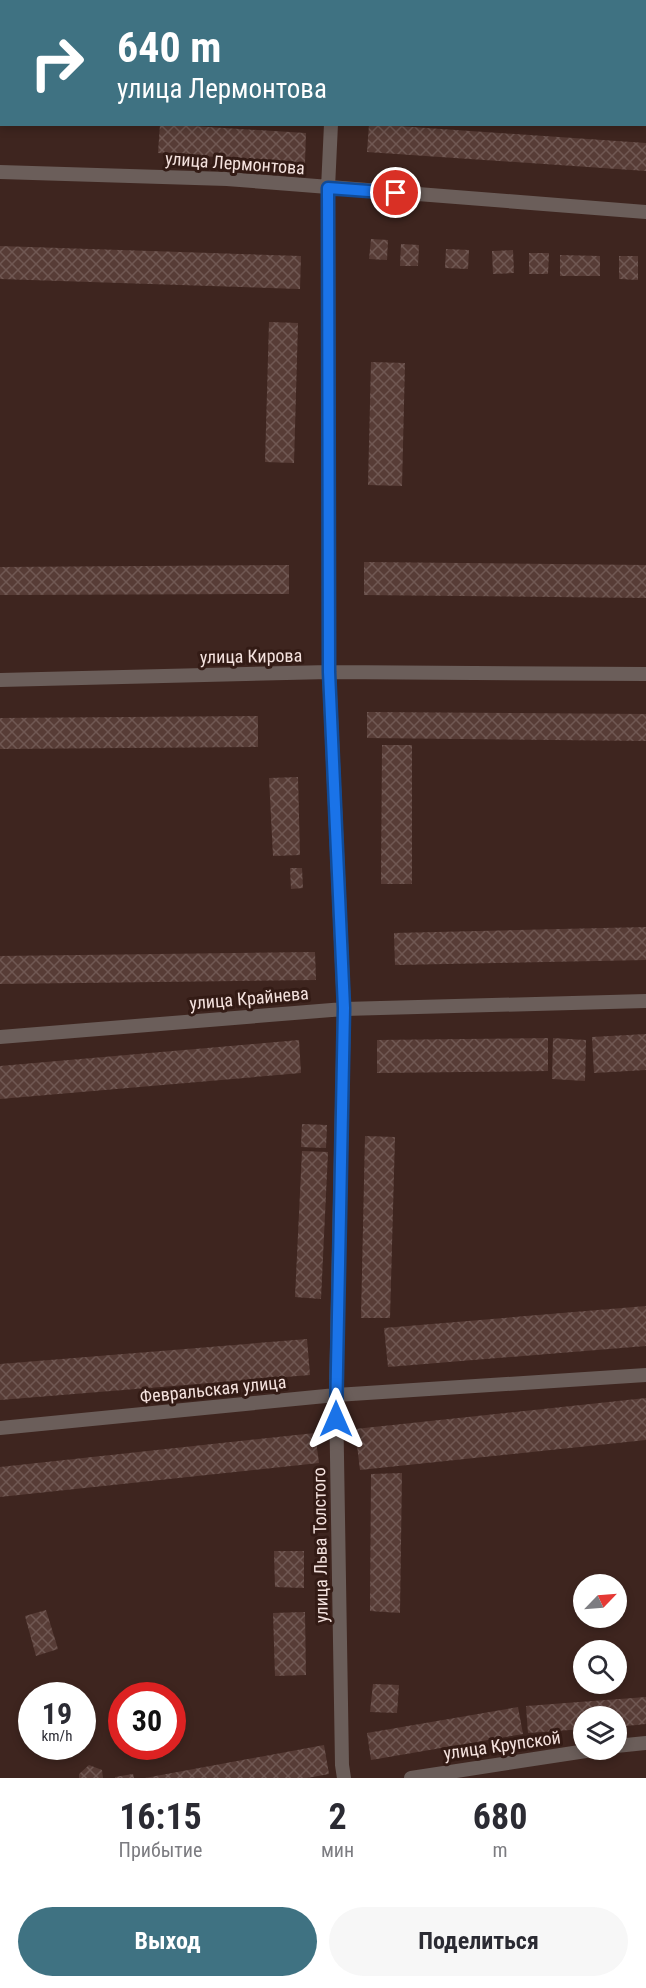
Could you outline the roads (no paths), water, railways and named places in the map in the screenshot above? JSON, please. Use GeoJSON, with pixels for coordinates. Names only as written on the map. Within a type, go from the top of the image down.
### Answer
{"type":"FeatureCollection","features":[{"type":"Feature","properties":{"kind":"street","name":"улица Льва Толстого"},"geometry":{"type":"LineString","coordinates":[[331,126],[328,188],[329,672],[344,1008],[336,1395],[344,1778]]}},
{"type":"Feature","properties":{"kind":"street","name":"улица Лермонтова"},"geometry":{"type":"LineString","coordinates":[[0,172],[227,179],[646,212]]}},
{"type":"Feature","properties":{"kind":"street","name":"улица Кирова"},"geometry":{"type":"LineString","coordinates":[[0,681],[329,672],[646,674]]}},
{"type":"Feature","properties":{"kind":"street","name":"улица Крайнева"},"geometry":{"type":"LineString","coordinates":[[0,1037],[344,1008],[646,1001]]}},
{"type":"Feature","properties":{"kind":"street","name":"Февральская улица"},"geometry":{"type":"LineString","coordinates":[[0,1428],[336,1395],[646,1375]]}},
{"type":"Feature","properties":{"kind":"street"},"geometry":{"type":"LineString","coordinates":[[627,1745],[646,1743]]}},
{"type":"Feature","properties":{"kind":"street","name":"улица Крупской"},"geometry":{"type":"LineString","coordinates":[[411,1778],[573,1753]]}}]}
